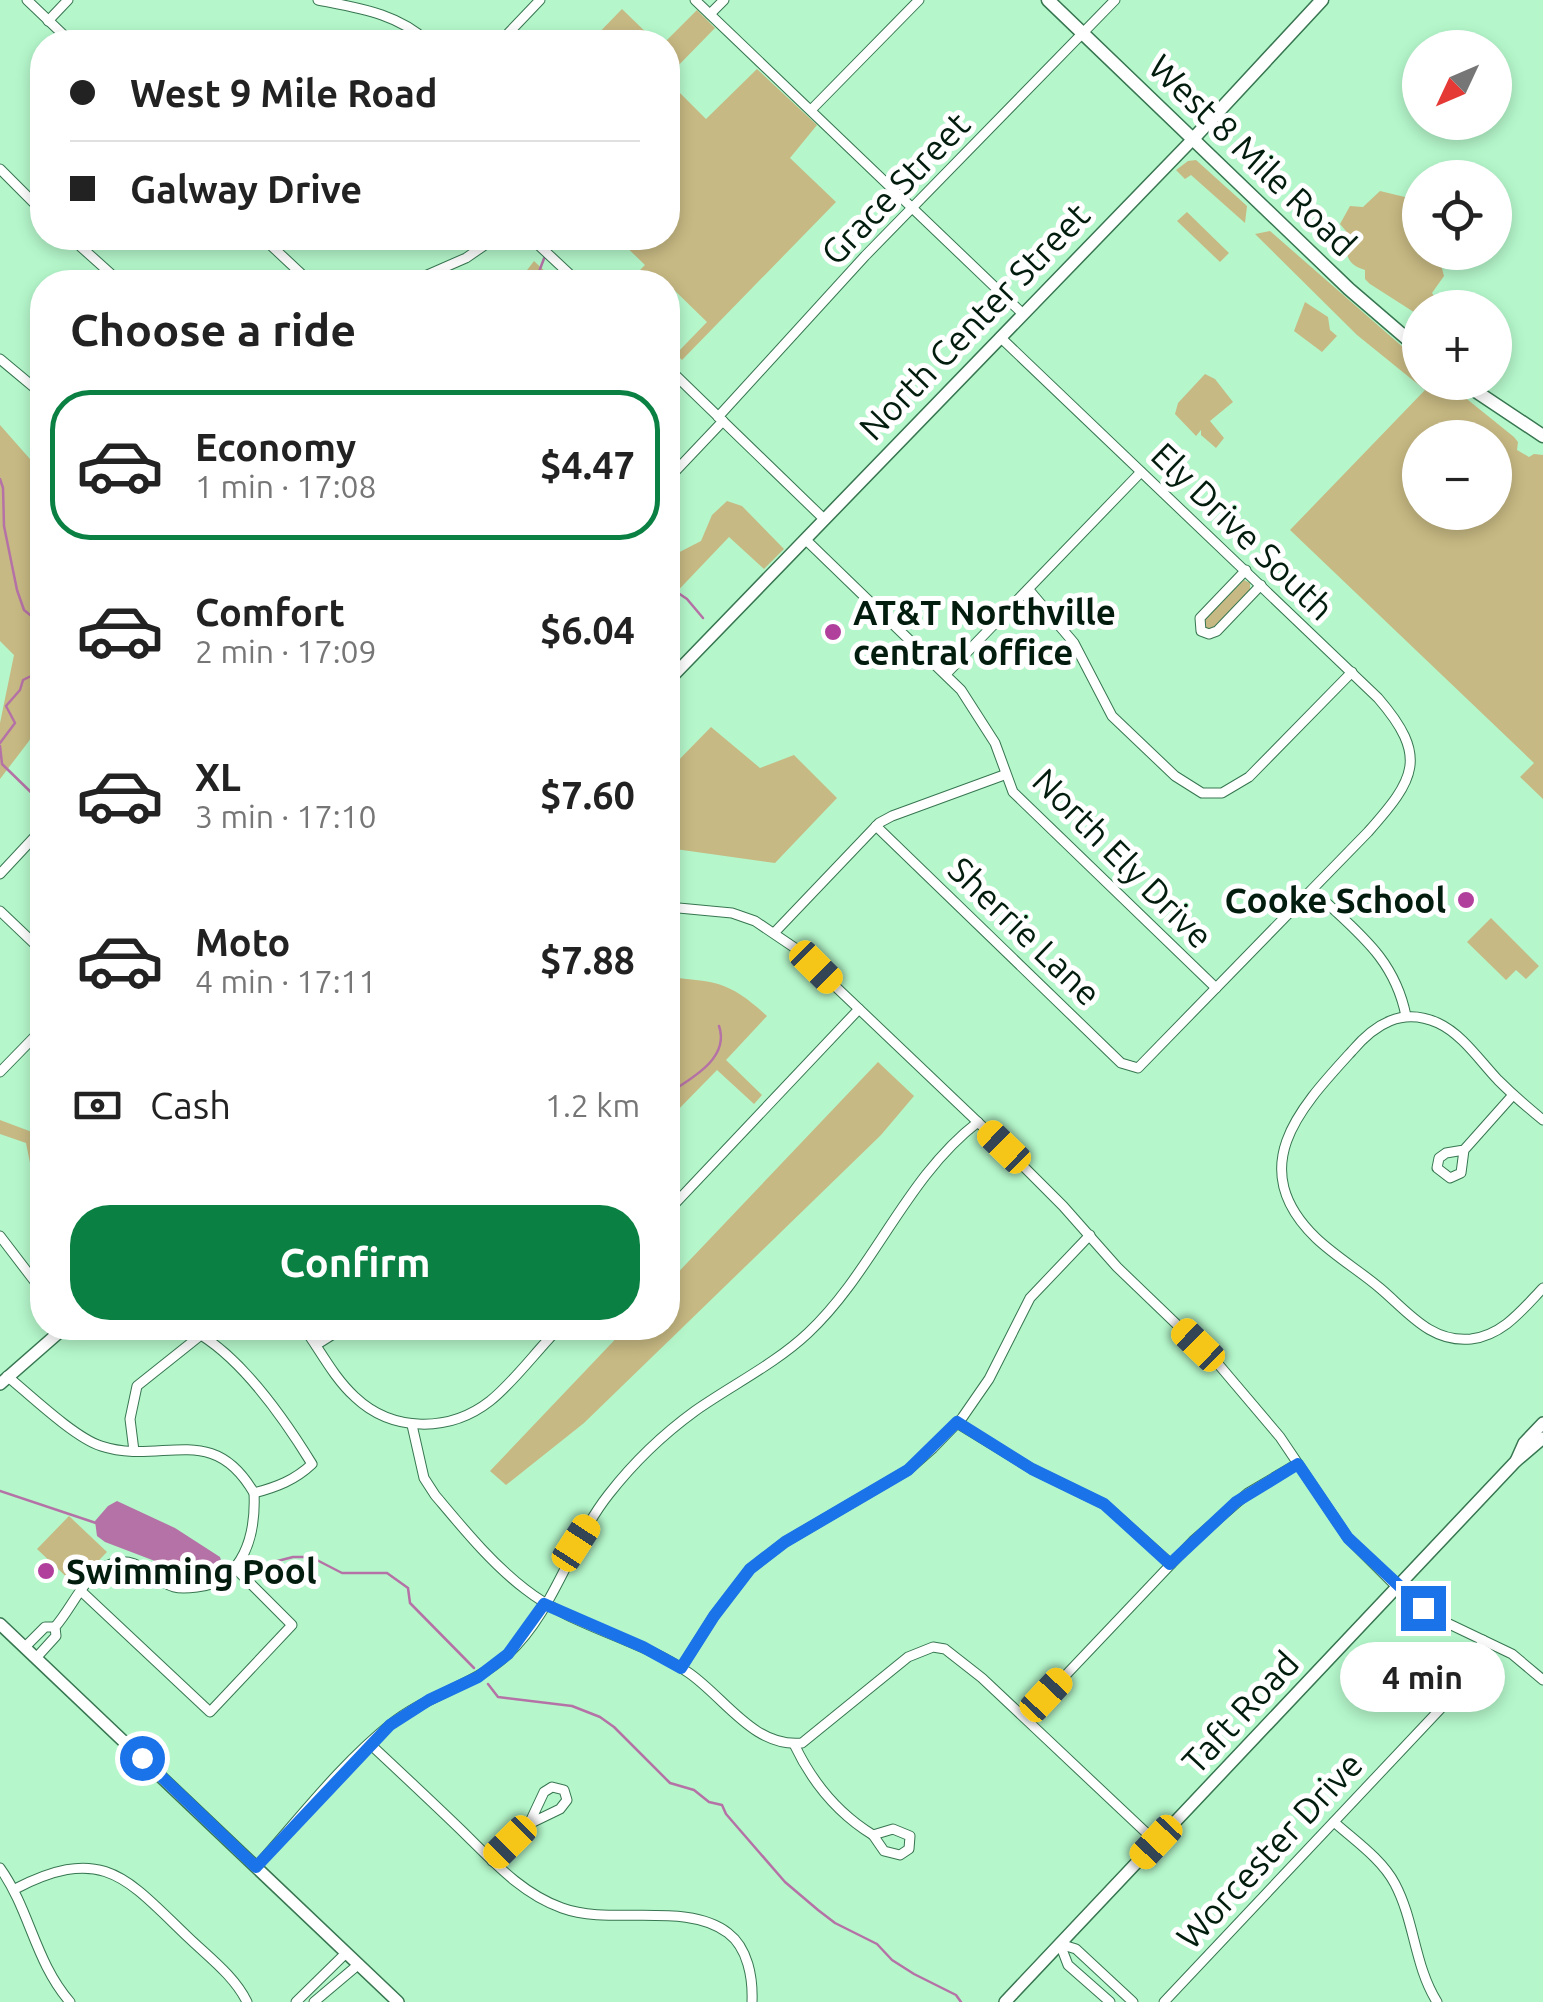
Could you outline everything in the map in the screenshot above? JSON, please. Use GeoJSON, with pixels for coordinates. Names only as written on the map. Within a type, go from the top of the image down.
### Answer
{"type":"FeatureCollection","features":[{"type":"Feature","properties":{"kind":"main road","name":"West 8 Mile Road"},"geometry":{"type":"LineString","coordinates":[[1048,0],[1349,289],[1402,335]]}},
{"type":"Feature","properties":{"kind":"main road","name":"North Center Street"},"geometry":{"type":"LineString","coordinates":[[1193,139],[1322,0]]}},
{"type":"Feature","properties":{"kind":"main road"},"geometry":{"type":"LineString","coordinates":[[1489,400],[1543,436]]}},
{"type":"Feature","properties":{"kind":"street"},"geometry":{"type":"LineString","coordinates":[[27,0],[58,30]]}},
{"type":"Feature","properties":{"kind":"street"},"geometry":{"type":"LineString","coordinates":[[48,20],[68,0]]}},
{"type":"Feature","properties":{"kind":"street"},"geometry":{"type":"LineString","coordinates":[[318,0],[383,14],[413,30]]}},
{"type":"Feature","properties":{"kind":"street"},"geometry":{"type":"LineString","coordinates":[[511,30],[540,0]]}},
{"type":"Feature","properties":{"kind":"street"},"geometry":{"type":"LineString","coordinates":[[695,0],[1022,312]]}},
{"type":"Feature","properties":{"kind":"street"},"geometry":{"type":"LineString","coordinates":[[710,14],[724,0]]}},
{"type":"Feature","properties":{"kind":"street"},"geometry":{"type":"LineString","coordinates":[[811,110],[919,0]]}},
{"type":"Feature","properties":{"kind":"street","name":"Grace Street"},"geometry":{"type":"LineString","coordinates":[[680,465],[913,208],[1114,0]]}},
{"type":"Feature","properties":{"kind":"street","name":"North Center Street"},"geometry":{"type":"LineString","coordinates":[[680,669],[1193,139]]}},
{"type":"Feature","properties":{"kind":"street"},"geometry":{"type":"LineString","coordinates":[[0,170],[30,199]]}},
{"type":"Feature","properties":{"kind":"street"},"geometry":{"type":"LineString","coordinates":[[84,250],[107,270]]}},
{"type":"Feature","properties":{"kind":"street"},"geometry":{"type":"LineString","coordinates":[[276,250],[297,270]]}},
{"type":"Feature","properties":{"kind":"street"},"geometry":{"type":"LineString","coordinates":[[438,270],[478,250]]}},
{"type":"Feature","properties":{"kind":"street"},"geometry":{"type":"LineString","coordinates":[[544,250],[565,270]]}},
{"type":"Feature","properties":{"kind":"street","name":"Ely Drive South"},"geometry":{"type":"LineString","coordinates":[[1000,337],[1352,672],[1392,713],[1406,736],[1412,758],[1405,784],[1388,809],[1313,890]]}},
{"type":"Feature","properties":{"kind":"street"},"geometry":{"type":"LineString","coordinates":[[0,359],[30,384]]}},
{"type":"Feature","properties":{"kind":"street"},"geometry":{"type":"LineString","coordinates":[[680,380],[824,519]]}},
{"type":"Feature","properties":{"kind":"street"},"geometry":{"type":"LineString","coordinates":[[946,673],[1141,472]]}},
{"type":"Feature","properties":{"kind":"street","name":"North Ely Drive"},"geometry":{"type":"LineString","coordinates":[[805,539],[946,673],[980,714],[1012,792],[1216,988]]}},
{"type":"Feature","properties":{"kind":"street"},"geometry":{"type":"LineString","coordinates":[[1246,570],[1200,618],[1201,631],[1217,631],[1261,585]]}},
{"type":"Feature","properties":{"kind":"street"},"geometry":{"type":"LineString","coordinates":[[1030,590],[1074,643],[1112,716],[1175,776],[1202,793],[1222,793],[1249,777],[1352,672]]}},
{"type":"Feature","properties":{"kind":"street"},"geometry":{"type":"LineString","coordinates":[[775,932],[876,826],[892,816],[1004,775]]}},
{"type":"Feature","properties":{"kind":"street","name":"Sherrie Lane"},"geometry":{"type":"LineString","coordinates":[[876,826],[1127,1067],[1138,1068],[1216,988]]}},
{"type":"Feature","properties":{"kind":"street"},"geometry":{"type":"LineString","coordinates":[[0,874],[30,842]]}},
{"type":"Feature","properties":{"kind":"street"},"geometry":{"type":"LineString","coordinates":[[1216,988],[1313,890],[1388,966],[1401,991],[1406,1016]]}},
{"type":"Feature","properties":{"kind":"street"},"geometry":{"type":"LineString","coordinates":[[680,908],[732,913],[775,932],[978,1122],[1116,1266],[1240,1387],[1348,1538],[1397,1587],[1445,1622],[1512,1654],[1543,1680]]}},
{"type":"Feature","properties":{"kind":"street"},"geometry":{"type":"LineString","coordinates":[[0,912],[30,940]]}},
{"type":"Feature","properties":{"kind":"street"},"geometry":{"type":"LineString","coordinates":[[680,1196],[859,1009]]}},
{"type":"Feature","properties":{"kind":"street"},"geometry":{"type":"LineString","coordinates":[[1543,1120],[1450,1030],[1406,1016],[1390,1020],[1364,1037],[1298,1114],[1288,1134],[1282,1161],[1286,1191],[1294,1210],[1323,1244],[1416,1321],[1448,1338],[1472,1338],[1497,1331],[1543,1288]]}},
{"type":"Feature","properties":{"kind":"street"},"geometry":{"type":"LineString","coordinates":[[0,1072],[30,1041]]}},
{"type":"Feature","properties":{"kind":"street"},"geometry":{"type":"LineString","coordinates":[[1464,1150],[1513,1095]]}},
{"type":"Feature","properties":{"kind":"street"},"geometry":{"type":"LineString","coordinates":[[256,1867],[370,1744],[403,1716],[478,1677],[508,1654],[544,1604],[576,1543],[632,1466],[661,1436],[808,1333],[831,1308],[928,1173],[978,1122]]}},
{"type":"Feature","properties":{"kind":"street"},"geometry":{"type":"LineString","coordinates":[[681,1668],[750,1569],[785,1542],[908,1470],[957,1422],[989,1378],[1030,1298],[1090,1235]]}},
{"type":"Feature","properties":{"kind":"street"},"geometry":{"type":"LineString","coordinates":[[0,1236],[30,1275]]}},
{"type":"Feature","properties":{"kind":"street"},"geometry":{"type":"LineString","coordinates":[[36,1658],[56,1636],[55,1627],[81,1591],[96,1573],[114,1563],[138,1564],[180,1588],[217,1584],[235,1568],[250,1540],[254,1493],[222,1455],[196,1448],[134,1450],[96,1445],[4,1380],[50,1340]]}},
{"type":"Feature","properties":{"kind":"street"},"geometry":{"type":"LineString","coordinates":[[134,1450],[130,1419],[136,1386],[196,1340]]}},
{"type":"Feature","properties":{"kind":"street"},"geometry":{"type":"LineString","coordinates":[[208,1340],[224,1350],[295,1436],[312,1464],[276,1488],[254,1493]]}},
{"type":"Feature","properties":{"kind":"street"},"geometry":{"type":"LineString","coordinates":[[312,1340],[342,1383],[361,1402],[389,1418],[412,1425],[454,1419],[492,1400],[548,1340]]}},
{"type":"Feature","properties":{"kind":"street"},"geometry":{"type":"LineString","coordinates":[[316,1345],[324,1340]]}},
{"type":"Feature","properties":{"kind":"street"},"geometry":{"type":"LineString","coordinates":[[957,1422],[1032,1469],[1104,1504],[1170,1564]]}},
{"type":"Feature","properties":{"kind":"street","name":"Taft Road"},"geometry":{"type":"LineString","coordinates":[[1516,1461],[1524,1444],[1543,1423]]}},
{"type":"Feature","properties":{"kind":"street"},"geometry":{"type":"LineString","coordinates":[[412,1425],[424,1478],[434,1495],[522,1587],[544,1604],[681,1668],[760,1734],[776,1742],[794,1744],[815,1736],[908,1656],[933,1647],[945,1650],[1026,1718],[1156,1842]]}},
{"type":"Feature","properties":{"kind":"street","name":"Taft Road"},"geometry":{"type":"LineString","coordinates":[[1005,2002],[1516,1461],[1543,1438]]}},
{"type":"Feature","properties":{"kind":"street"},"geometry":{"type":"LineString","coordinates":[[1026,1718],[1170,1564],[1236,1502],[1298,1464]]}},
{"type":"Feature","properties":{"kind":"street"},"geometry":{"type":"LineString","coordinates":[[81,1591],[210,1712],[292,1625],[235,1568]]}},
{"type":"Feature","properties":{"kind":"street"},"geometry":{"type":"LineString","coordinates":[[0,1624],[398,2002]]}},
{"type":"Feature","properties":{"kind":"street"},"geometry":{"type":"LineString","coordinates":[[25,1647],[45,1626],[55,1627]]}},
{"type":"Feature","properties":{"kind":"street","name":"Worcester Drive"},"geometry":{"type":"LineString","coordinates":[[1164,2002],[1454,1693],[1477,1658],[1483,1640]]}},
{"type":"Feature","properties":{"kind":"street"},"geometry":{"type":"LineString","coordinates":[[370,1744],[492,1861],[535,1895],[586,1916],[671,1917],[725,1930],[736,1940],[754,1977],[752,2002]]}},
{"type":"Feature","properties":{"kind":"street"},"geometry":{"type":"LineString","coordinates":[[794,1744],[834,1805],[873,1835]]}},
{"type":"Feature","properties":{"kind":"street"},"geometry":{"type":"LineString","coordinates":[[492,1861],[529,1824],[547,1789],[556,1786],[564,1790],[566,1800],[560,1810],[529,1824]]}},
{"type":"Feature","properties":{"kind":"street"},"geometry":{"type":"LineString","coordinates":[[1334,1822],[1388,1872],[1395,1884],[1434,2001]]}},
{"type":"Feature","properties":{"kind":"street"},"geometry":{"type":"LineString","coordinates":[[0,1868],[15,1889],[44,1966],[70,2002]]}},
{"type":"Feature","properties":{"kind":"street"},"geometry":{"type":"LineString","coordinates":[[15,1889],[71,1868],[95,1868],[120,1876],[228,1976],[247,2002]]}},
{"type":"Feature","properties":{"kind":"street"},"geometry":{"type":"LineString","coordinates":[[1060,1944],[1068,1965],[1110,2002]]}},
{"type":"Feature","properties":{"kind":"street"},"geometry":{"type":"LineString","coordinates":[[1060,1944],[1076,1948],[1133,2002]]}},
{"type":"Feature","properties":{"kind":"street"},"geometry":{"type":"LineString","coordinates":[[296,2002],[346,1952]]}},
{"type":"Feature","properties":{"kind":"street"},"geometry":{"type":"LineString","coordinates":[[314,2002],[358,1964]]}},
{"type":"Feature","properties":{"kind":"shaded area"},"geometry":{"type":"Polygon","coordinates":[[[622,9],[644,30],[602,30],[622,9]]]}},
{"type":"Feature","properties":{"kind":"shaded area"},"geometry":{"type":"Polygon","coordinates":[[[697,10],[715,28],[680,64],[677,30],[697,10]]]}},
{"type":"Feature","properties":{"kind":"shaded area"},"geometry":{"type":"Polygon","coordinates":[[[757,69],[817,125],[790,158],[836,202],[682,360],[680,350],[707,322],[680,296],[680,270],[640,270],[645,265],[629,250],[680,250],[680,93],[706,119],[757,69]]]}},
{"type":"Feature","properties":{"kind":"shaded area"},"geometry":{"type":"Polygon","coordinates":[[[1196,160],[1247,206],[1245,223],[1191,175],[1185,179],[1176,170],[1196,160]]]}},
{"type":"Feature","properties":{"kind":"shaded area"},"geometry":{"type":"Polygon","coordinates":[[[1380,191],[1402,196],[1402,270],[1442,270],[1444,276],[1434,290],[1402,290],[1402,304],[1365,279],[1365,270],[1349,260],[1346,247],[1351,237],[1340,224],[1350,206],[1363,207],[1380,191]]]}},
{"type":"Feature","properties":{"kind":"shaded area"},"geometry":{"type":"Polygon","coordinates":[[[1187,212],[1229,253],[1220,262],[1177,221],[1187,212]]]}},
{"type":"Feature","properties":{"kind":"shaded area"},"geometry":{"type":"Polygon","coordinates":[[[1270,231],[1402,346],[1402,371],[1357,335],[1255,234],[1270,231]]]}},
{"type":"Feature","properties":{"kind":"shaded area"},"geometry":{"type":"Polygon","coordinates":[[[534,261],[544,270],[527,270],[534,261]]]}},
{"type":"Feature","properties":{"kind":"shaded area"},"geometry":{"type":"Polygon","coordinates":[[[1305,302],[1328,317],[1330,330],[1337,336],[1322,352],[1294,331],[1305,302]]]}},
{"type":"Feature","properties":{"kind":"shaded area"},"geometry":{"type":"Polygon","coordinates":[[[1205,374],[1215,379],[1233,402],[1210,421],[1224,438],[1216,448],[1201,435],[1201,430],[1196,436],[1175,414],[1178,403],[1205,374]]]}},
{"type":"Feature","properties":{"kind":"shaded area"},"geometry":{"type":"Polygon","coordinates":[[[1415,400],[1468,400],[1493,420],[1402,420],[1402,530],[1512,530],[1512,435],[1518,442],[1517,450],[1529,457],[1543,455],[1543,799],[1520,777],[1534,763],[1290,530],[1415,400]]]}},
{"type":"Feature","properties":{"kind":"shaded area"},"geometry":{"type":"Polygon","coordinates":[[[0,425],[30,459],[30,739],[0,779],[0,723],[14,655],[0,641],[0,425]]]}},
{"type":"Feature","properties":{"kind":"shaded area"},"geometry":{"type":"Polygon","coordinates":[[[727,501],[742,506],[784,549],[764,569],[729,537],[680,588],[680,552],[701,541],[712,515],[727,501]]]}},
{"type":"Feature","properties":{"kind":"shaded area"},"geometry":{"type":"Polygon","coordinates":[[[1244,580],[1250,583],[1250,591],[1214,628],[1205,628],[1205,619],[1244,580]]]}},
{"type":"Feature","properties":{"kind":"shaded area"},"geometry":{"type":"Polygon","coordinates":[[[711,727],[760,768],[794,755],[837,798],[775,863],[680,850],[680,759],[711,727]]]}},
{"type":"Feature","properties":{"kind":"shaded area"},"geometry":{"type":"Polygon","coordinates":[[[1491,918],[1539,966],[1526,979],[1516,970],[1506,980],[1467,942],[1491,918]]]}},
{"type":"Feature","properties":{"kind":"shaded area"},"geometry":{"type":"Polygon","coordinates":[[[680,978],[722,985],[767,1016],[726,1060],[762,1095],[754,1104],[717,1070],[680,1108],[680,978]]]}},
{"type":"Feature","properties":{"kind":"shaded area"},"geometry":{"type":"Polygon","coordinates":[[[878,1062],[914,1096],[881,1135],[680,1330],[680,1270],[878,1062]]]}},
{"type":"Feature","properties":{"kind":"shaded area"},"geometry":{"type":"Polygon","coordinates":[[[0,1120],[30,1131],[30,1163],[26,1143],[0,1134],[0,1120]]]}},
{"type":"Feature","properties":{"kind":"shaded area"},"geometry":{"type":"Polygon","coordinates":[[[615,1340],[670,1340],[584,1423],[506,1485],[490,1471],[615,1340]]]}},
{"type":"Feature","properties":{"kind":"shaded area"},"geometry":{"type":"Polygon","coordinates":[[[117,1501],[175,1528],[220,1557],[222,1564],[205,1573],[189,1574],[105,1542],[97,1536],[95,1521],[117,1501]]]}},
{"type":"Feature","properties":{"kind":"shaded area"},"geometry":{"type":"Polygon","coordinates":[[[69,1516],[107,1552],[75,1585],[37,1549],[69,1516]]]}},
{"type":"Feature","properties":{"kind":"waterway"},"geometry":{"type":"LineString","coordinates":[[540,270],[545,256]]}},
{"type":"Feature","properties":{"kind":"waterway"},"geometry":{"type":"LineString","coordinates":[[0,479],[4,526],[17,590],[24,610],[30,615]]}},
{"type":"Feature","properties":{"kind":"waterway"},"geometry":{"type":"LineString","coordinates":[[680,594],[703,618]]}},
{"type":"Feature","properties":{"kind":"waterway"},"geometry":{"type":"LineString","coordinates":[[0,743],[15,723],[6,706],[23,680],[30,676]]}},
{"type":"Feature","properties":{"kind":"waterway"},"geometry":{"type":"LineString","coordinates":[[0,746],[2,764],[30,791]]}},
{"type":"Feature","properties":{"kind":"waterway"},"geometry":{"type":"LineString","coordinates":[[680,1086],[714,1057],[721,1037],[719,1026]]}},
{"type":"Feature","properties":{"kind":"waterway"},"geometry":{"type":"LineString","coordinates":[[0,1491],[96,1523]]}},
{"type":"Feature","properties":{"kind":"waterway"},"geometry":{"type":"LineString","coordinates":[[262,1565],[311,1557],[342,1573],[387,1573],[408,1588],[410,1603],[474,1668]]}},
{"type":"Feature","properties":{"kind":"waterway"},"geometry":{"type":"LineString","coordinates":[[488,1684],[498,1697],[572,1706],[600,1717],[670,1783],[722,1805],[785,1882],[818,1910],[877,1944],[892,1960],[956,1995],[961,2002]]}},
{"type":"Feature","properties":{"kind":"place","name":"AT&T Northville central office"},"geometry":{"type":"Point","coordinates":[833,632]}},
{"type":"Feature","properties":{"kind":"place","name":"Cooke School"},"geometry":{"type":"Point","coordinates":[1466,900]}},
{"type":"Feature","properties":{"kind":"place","name":"Swimming Pool"},"geometry":{"type":"Point","coordinates":[46,1571]}},
{"type":"Feature","properties":{"kind":"route"},"geometry":{"type":"LineString","coordinates":[[142,1758],[256,1867],[390,1725],[429,1700],[478,1677],[508,1654],[544,1604],[681,1668],[750,1569],[785,1542],[908,1470],[957,1422],[1032,1469],[1104,1504],[1136,1529],[1170,1564],[1236,1502],[1298,1464],[1348,1538],[1423,1608]]}}]}
